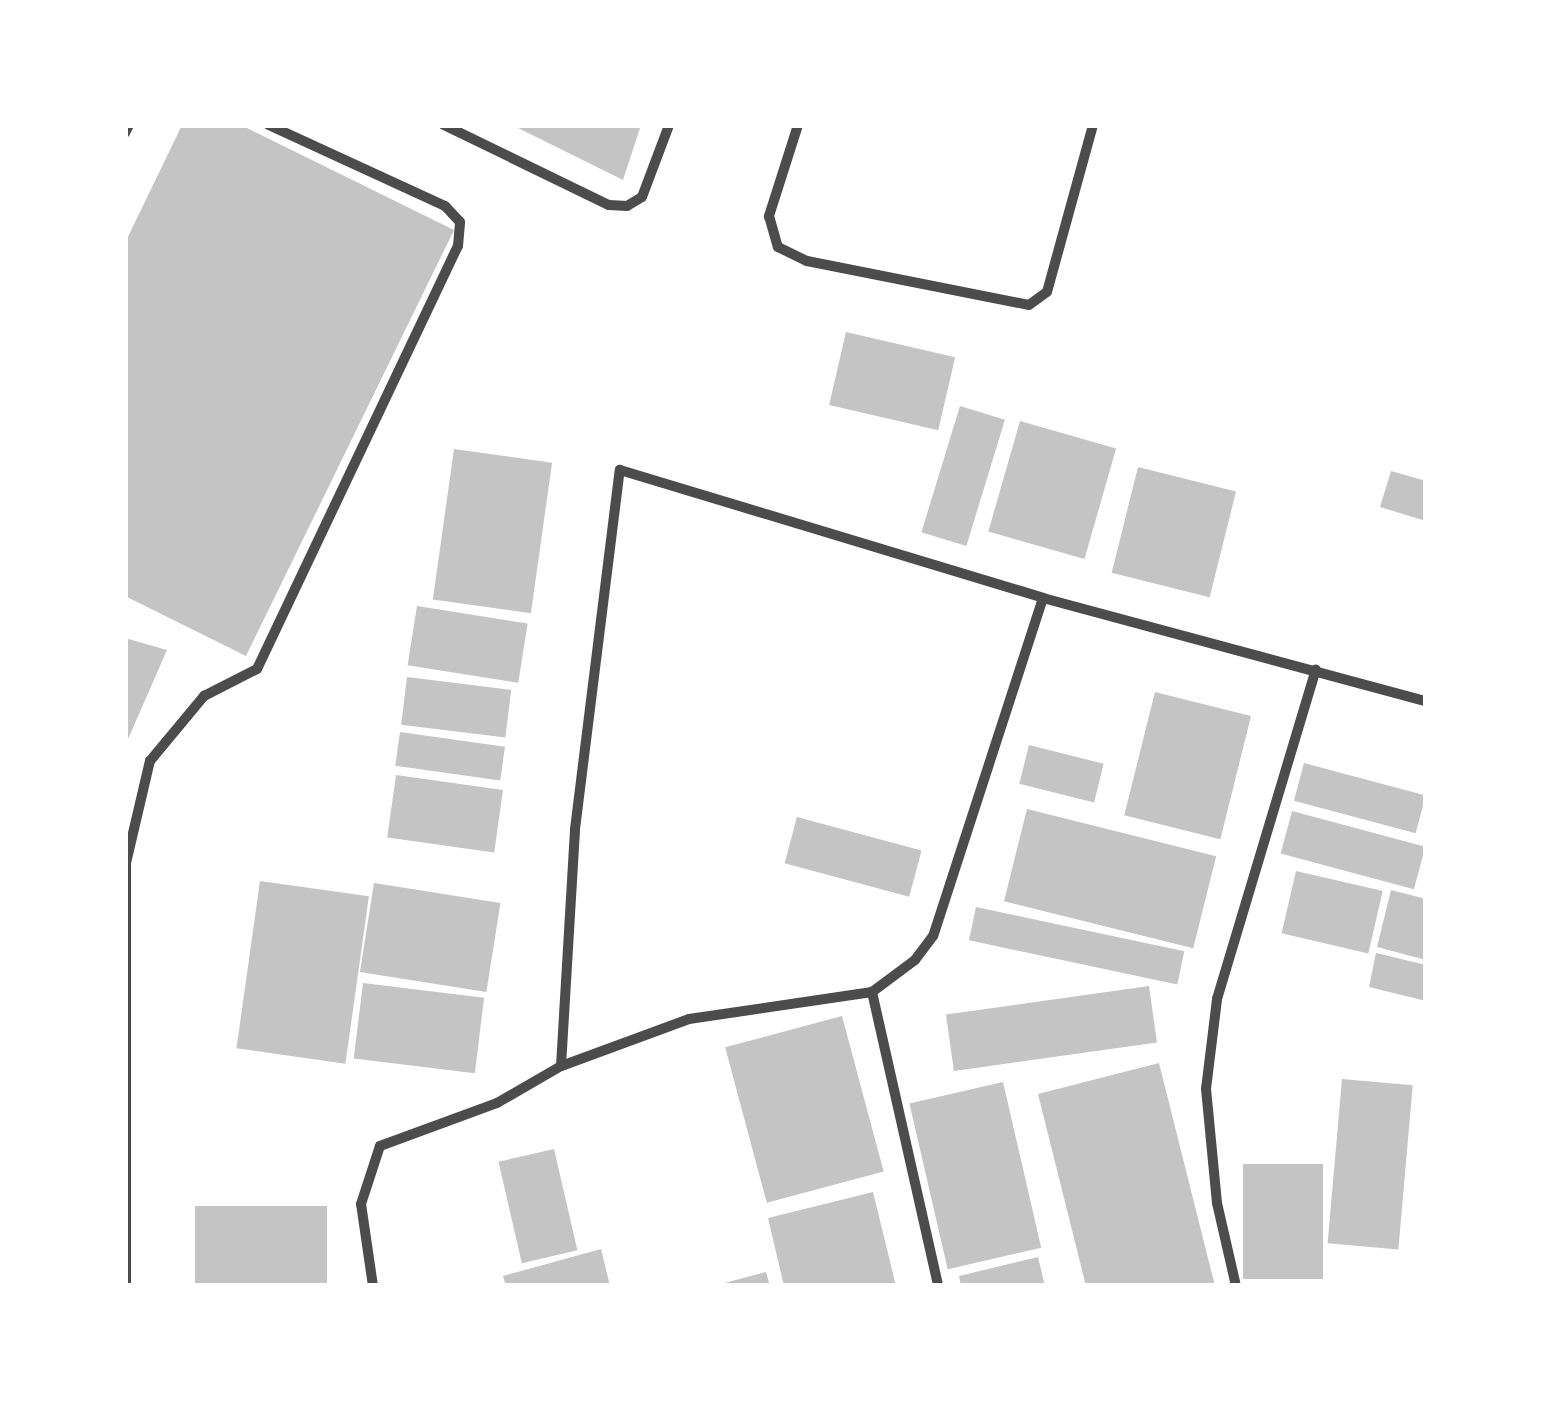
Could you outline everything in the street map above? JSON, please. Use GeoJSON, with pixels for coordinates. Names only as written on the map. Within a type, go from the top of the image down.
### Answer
{"type":"FeatureCollection","features":[{"type":"Feature","properties":{"kind":"street"},"geometry":{"type":"LineString","coordinates":[[125,133],[129,125]]}},
{"type":"Feature","properties":{"kind":"street"},"geometry":{"type":"LineString","coordinates":[[126,1286],[126,863],[150,761],[204,696],[257,669],[458,246],[460,222],[444,206],[268,125]]}},
{"type":"Feature","properties":{"kind":"street"},"geometry":{"type":"LineString","coordinates":[[444,125],[610,205],[627,206],[642,197],[668,125]]}},
{"type":"Feature","properties":{"kind":"street"},"geometry":{"type":"LineString","coordinates":[[798,125],[769,216],[778,248],[807,260],[1029,305],[1047,292],[1093,125]]}},
{"type":"Feature","properties":{"kind":"street"},"geometry":{"type":"LineString","coordinates":[[561,1066],[575,830],[620,470],[1043,598],[1426,701]]}},
{"type":"Feature","properties":{"kind":"street"},"geometry":{"type":"LineString","coordinates":[[373,1286],[361,1204],[380,1146],[497,1103],[561,1066],[688,1019],[872,992],[915,960],[933,936],[1043,598]]}},
{"type":"Feature","properties":{"kind":"street"},"geometry":{"type":"LineString","coordinates":[[1236,1286],[1217,1203],[1206,1089],[1216,999],[1316,670]]}},
{"type":"Feature","properties":{"kind":"street"},"geometry":{"type":"LineString","coordinates":[[872,992],[938,1286]]}},
{"type":"Feature","properties":{"kind":"building"},"geometry":{"type":"Polygon","coordinates":[[[182,125],[241,125],[454,230],[246,656],[125,596],[125,243],[182,125]]]}},
{"type":"Feature","properties":{"kind":"building"},"geometry":{"type":"Polygon","coordinates":[[[512,125],[641,125],[623,180],[512,125]]]}},
{"type":"Feature","properties":{"kind":"building"},"geometry":{"type":"Polygon","coordinates":[[[846,332],[955,357],[938,430],[829,405],[846,332]]]}},
{"type":"Feature","properties":{"kind":"building"},"geometry":{"type":"Polygon","coordinates":[[[960,406],[1005,420],[966,546],[921,532],[960,406]]]}},
{"type":"Feature","properties":{"kind":"building"},"geometry":{"type":"Polygon","coordinates":[[[1020,421],[1116,449],[1084,559],[988,532],[1020,421]]]}},
{"type":"Feature","properties":{"kind":"building"},"geometry":{"type":"Polygon","coordinates":[[[454,449],[552,463],[531,613],[433,600],[454,449]]]}},
{"type":"Feature","properties":{"kind":"building"},"geometry":{"type":"Polygon","coordinates":[[[1138,467],[1236,491],[1210,597],[1112,573],[1138,467]]]}},
{"type":"Feature","properties":{"kind":"building"},"geometry":{"type":"Polygon","coordinates":[[[1391,471],[1426,481],[1426,521],[1380,507],[1391,471]]]}},
{"type":"Feature","properties":{"kind":"building"},"geometry":{"type":"Polygon","coordinates":[[[417,606],[528,624],[518,683],[408,665],[417,606]]]}},
{"type":"Feature","properties":{"kind":"building"},"geometry":{"type":"Polygon","coordinates":[[[125,638],[167,650],[125,746],[125,638]]]}},
{"type":"Feature","properties":{"kind":"building"},"geometry":{"type":"Polygon","coordinates":[[[407,677],[511,690],[505,737],[401,725],[407,677]]]}},
{"type":"Feature","properties":{"kind":"building"},"geometry":{"type":"Polygon","coordinates":[[[1155,692],[1251,716],[1220,839],[1124,815],[1155,692]]]}},
{"type":"Feature","properties":{"kind":"building"},"geometry":{"type":"Polygon","coordinates":[[[400,732],[505,747],[500,780],[395,766],[400,732]]]}},
{"type":"Feature","properties":{"kind":"building"},"geometry":{"type":"Polygon","coordinates":[[[1029,745],[1104,764],[1094,802],[1019,784],[1029,745]]]}},
{"type":"Feature","properties":{"kind":"building"},"geometry":{"type":"Polygon","coordinates":[[[1304,763],[1426,796],[1416,833],[1294,801],[1304,763]]]}},
{"type":"Feature","properties":{"kind":"building"},"geometry":{"type":"Polygon","coordinates":[[[396,775],[503,790],[494,852],[387,837],[396,775]]]}},
{"type":"Feature","properties":{"kind":"building"},"geometry":{"type":"Polygon","coordinates":[[[1027,809],[1216,856],[1193,948],[1004,901],[1027,809]]]}},
{"type":"Feature","properties":{"kind":"building"},"geometry":{"type":"Polygon","coordinates":[[[1292,811],[1425,847],[1414,889],[1281,854],[1292,811]]]}},
{"type":"Feature","properties":{"kind":"building"},"geometry":{"type":"Polygon","coordinates":[[[797,817],[922,850],[909,897],[785,863],[797,817]]]}},
{"type":"Feature","properties":{"kind":"building"},"geometry":{"type":"Polygon","coordinates":[[[1296,871],[1383,891],[1368,953],[1282,933],[1296,871]]]}},
{"type":"Feature","properties":{"kind":"building"},"geometry":{"type":"Polygon","coordinates":[[[260,881],[369,896],[345,1064],[236,1048],[260,881]]]}},
{"type":"Feature","properties":{"kind":"building"},"geometry":{"type":"Polygon","coordinates":[[[374,883],[500,903],[486,992],[360,972],[374,883]]]}},
{"type":"Feature","properties":{"kind":"building"},"geometry":{"type":"Polygon","coordinates":[[[1391,890],[1426,899],[1426,960],[1377,947],[1391,890]]]}},
{"type":"Feature","properties":{"kind":"building"},"geometry":{"type":"Polygon","coordinates":[[[976,907],[1184,951],[1177,985],[969,940],[976,907]]]}},
{"type":"Feature","properties":{"kind":"building"},"geometry":{"type":"Polygon","coordinates":[[[1376,953],[1426,965],[1426,1001],[1369,987],[1376,953]]]}},
{"type":"Feature","properties":{"kind":"building"},"geometry":{"type":"Polygon","coordinates":[[[363,983],[484,998],[475,1073],[354,1058],[363,983]]]}},
{"type":"Feature","properties":{"kind":"building"},"geometry":{"type":"Polygon","coordinates":[[[1149,986],[1157,1042],[954,1071],[946,1015],[1149,986]]]}},
{"type":"Feature","properties":{"kind":"building"},"geometry":{"type":"Polygon","coordinates":[[[842,1016],[884,1172],[767,1203],[725,1047],[842,1016]]]}},
{"type":"Feature","properties":{"kind":"building"},"geometry":{"type":"Polygon","coordinates":[[[1159,1063],[1215,1286],[1086,1286],[1038,1094],[1159,1063]]]}},
{"type":"Feature","properties":{"kind":"building"},"geometry":{"type":"Polygon","coordinates":[[[1342,1079],[1413,1085],[1398,1250],[1328,1243],[1342,1079]]]}},
{"type":"Feature","properties":{"kind":"building"},"geometry":{"type":"Polygon","coordinates":[[[1003,1082],[1041,1248],[948,1269],[909,1104],[1003,1082]]]}},
{"type":"Feature","properties":{"kind":"building"},"geometry":{"type":"Polygon","coordinates":[[[554,1149],[577,1250],[522,1263],[498,1162],[554,1149]]]}},
{"type":"Feature","properties":{"kind":"building"},"geometry":{"type":"Polygon","coordinates":[[[1243,1164],[1323,1164],[1323,1279],[1243,1279],[1243,1164]]]}},
{"type":"Feature","properties":{"kind":"building"},"geometry":{"type":"Polygon","coordinates":[[[873,1192],[896,1286],[784,1286],[768,1218],[873,1192]]]}},
{"type":"Feature","properties":{"kind":"building"},"geometry":{"type":"Polygon","coordinates":[[[195,1206],[327,1206],[327,1286],[195,1286],[195,1206]]]}},
{"type":"Feature","properties":{"kind":"building"},"geometry":{"type":"Polygon","coordinates":[[[601,1249],[610,1286],[506,1286],[503,1276],[601,1249]]]}},
{"type":"Feature","properties":{"kind":"building"},"geometry":{"type":"Polygon","coordinates":[[[1038,1257],[1045,1286],[961,1286],[959,1276],[1038,1257]]]}},
{"type":"Feature","properties":{"kind":"building"},"geometry":{"type":"Polygon","coordinates":[[[766,1272],[770,1286],[717,1286],[717,1285],[766,1272]]]}}]}
